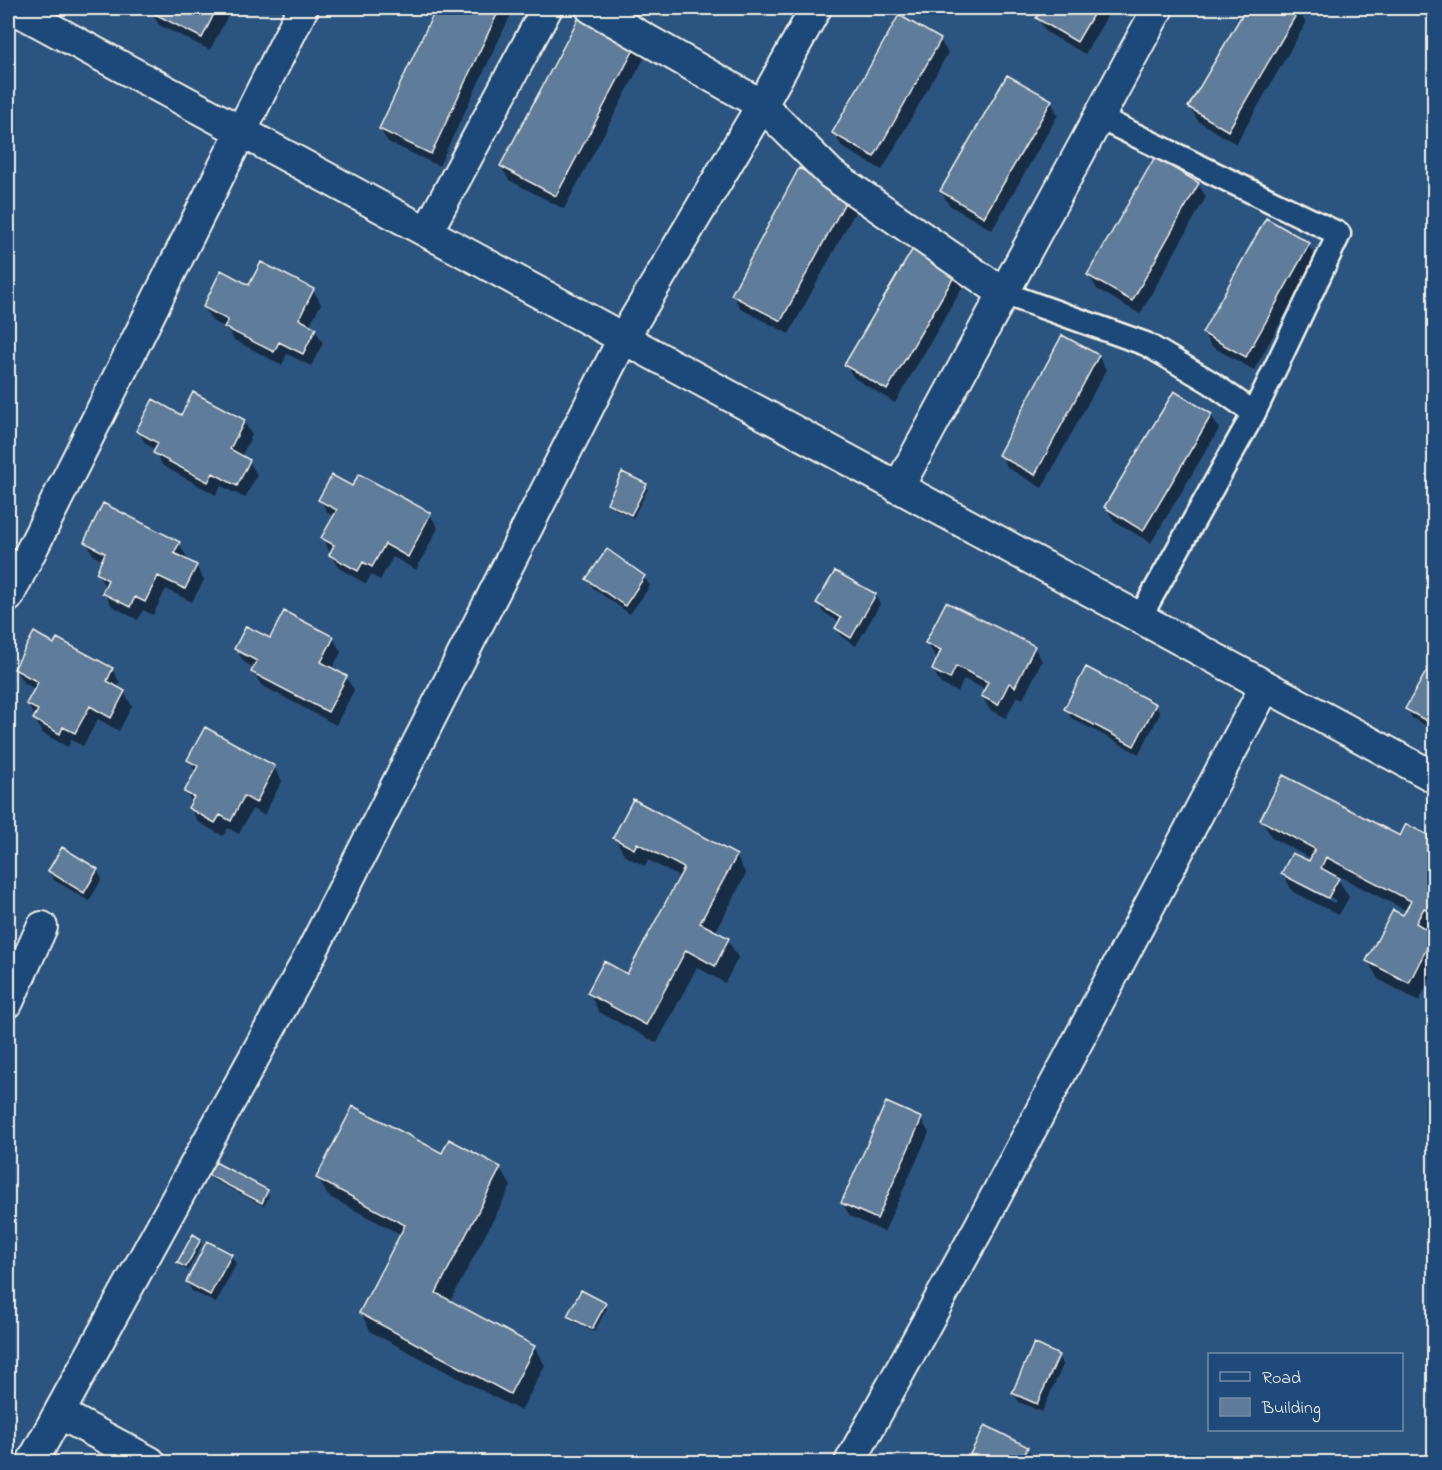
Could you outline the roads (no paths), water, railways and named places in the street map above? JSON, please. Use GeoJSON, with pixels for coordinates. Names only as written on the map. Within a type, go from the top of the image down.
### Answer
{"type":"FeatureCollection","features":[{"type":"Feature","properties":{"kind":"street"},"geometry":{"type":"LineString","coordinates":[[13,8],[1434,777]]}},
{"type":"Feature","properties":{"kind":"street"},"geometry":{"type":"LineString","coordinates":[[8,597],[303,8]]}},
{"type":"Feature","properties":{"kind":"street"},"geometry":{"type":"LineString","coordinates":[[427,232],[547,8]]}},
{"type":"Feature","properties":{"kind":"street"},"geometry":{"type":"LineString","coordinates":[[591,8],[762,105],[831,174],[1004,293],[1146,344],[1210,382],[1254,413]]}},
{"type":"Feature","properties":{"kind":"street"},"geometry":{"type":"LineString","coordinates":[[32,1462],[307,962],[623,339],[762,105],[816,8]]}},
{"type":"Feature","properties":{"kind":"street"},"geometry":{"type":"LineString","coordinates":[[898,488],[1158,8]]}},
{"type":"Feature","properties":{"kind":"street"},"geometry":{"type":"LineString","coordinates":[[1098,117],[1339,234],[1254,413],[1139,619]]}},
{"type":"Feature","properties":{"kind":"street"},"geometry":{"type":"LineString","coordinates":[[850,1462],[980,1226],[1265,687]]}},
{"type":"Feature","properties":{"kind":"street"},"geometry":{"type":"LineString","coordinates":[[9,995],[42,927]]}},
{"type":"Feature","properties":{"kind":"street"},"geometry":{"type":"LineString","coordinates":[[59,1413],[150,1462]]}}]}
